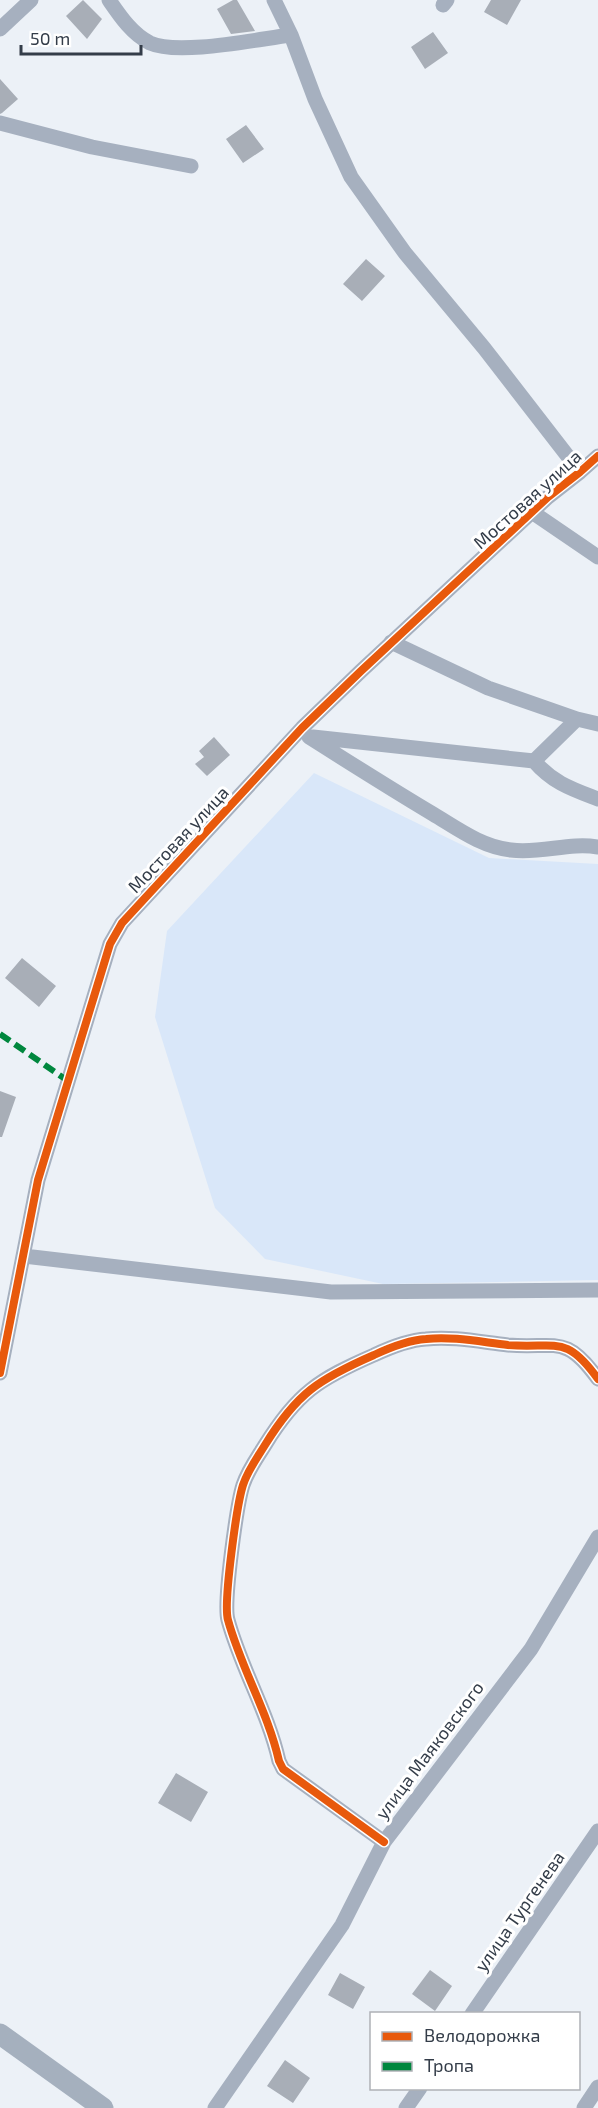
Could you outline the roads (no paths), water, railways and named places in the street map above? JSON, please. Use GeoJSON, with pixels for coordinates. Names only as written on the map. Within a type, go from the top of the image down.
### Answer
{"type":"FeatureCollection","features":[{"type":"Feature","properties":{"kind":"main road"},"geometry":{"type":"LineString","coordinates":[[0,2034],[103,2108]]}},
{"type":"Feature","properties":{"kind":"street"},"geometry":{"type":"LineString","coordinates":[[0,29],[31,0]]}},
{"type":"Feature","properties":{"kind":"street"},"geometry":{"type":"LineString","coordinates":[[109,0],[132,30],[148,42],[172,49],[291,35]]}},
{"type":"Feature","properties":{"kind":"street"},"geometry":{"type":"LineString","coordinates":[[274,0],[291,35],[315,99],[351,177],[405,253],[484,348],[580,472]]}},
{"type":"Feature","properties":{"kind":"street"},"geometry":{"type":"LineString","coordinates":[[0,123],[92,147],[191,166]]}},
{"type":"Feature","properties":{"kind":"street","name":"Мостовая улица"},"geometry":{"type":"LineString","coordinates":[[0,1373],[38,1180],[111,944],[122,923],[391,642],[532,512],[598,456]]}},
{"type":"Feature","properties":{"kind":"street"},"geometry":{"type":"LineString","coordinates":[[532,512],[598,556]]}},
{"type":"Feature","properties":{"kind":"street"},"geometry":{"type":"LineString","coordinates":[[391,642],[488,688],[576,719],[598,724]]}},
{"type":"Feature","properties":{"kind":"street"},"geometry":{"type":"LineString","coordinates":[[534,761],[576,719]]}},
{"type":"Feature","properties":{"kind":"street"},"geometry":{"type":"LineString","coordinates":[[305,732],[534,761],[545,774],[561,785],[598,799]]}},
{"type":"Feature","properties":{"kind":"street"},"geometry":{"type":"LineString","coordinates":[[305,732],[389,788],[481,842],[511,850],[527,851],[570,846],[598,847]]}},
{"type":"Feature","properties":{"kind":"street"},"geometry":{"type":"LineString","coordinates":[[24,1256],[331,1292],[598,1290]]}},
{"type":"Feature","properties":{"kind":"street"},"geometry":{"type":"LineString","coordinates":[[384,1842],[283,1769],[279,1761],[226,1612],[238,1508],[247,1476],[274,1430],[303,1395],[339,1370],[405,1342],[436,1338],[515,1345],[553,1344],[577,1354],[598,1379]]}},
{"type":"Feature","properties":{"kind":"street","name":"улица Маяковского"},"geometry":{"type":"LineString","coordinates":[[215,2108],[342,1925],[384,1842],[531,1649],[598,1537]]}},
{"type":"Feature","properties":{"kind":"street","name":"улица Тургенева"},"geometry":{"type":"LineString","coordinates":[[473,2012],[598,1831]]}},
{"type":"Feature","properties":{"kind":"street"},"geometry":{"type":"LineString","coordinates":[[584,2108],[598,2087]]}},
{"type":"Feature","properties":{"kind":"street"},"geometry":{"type":"LineString","coordinates":[[406,2108],[419,2090]]}}]}
